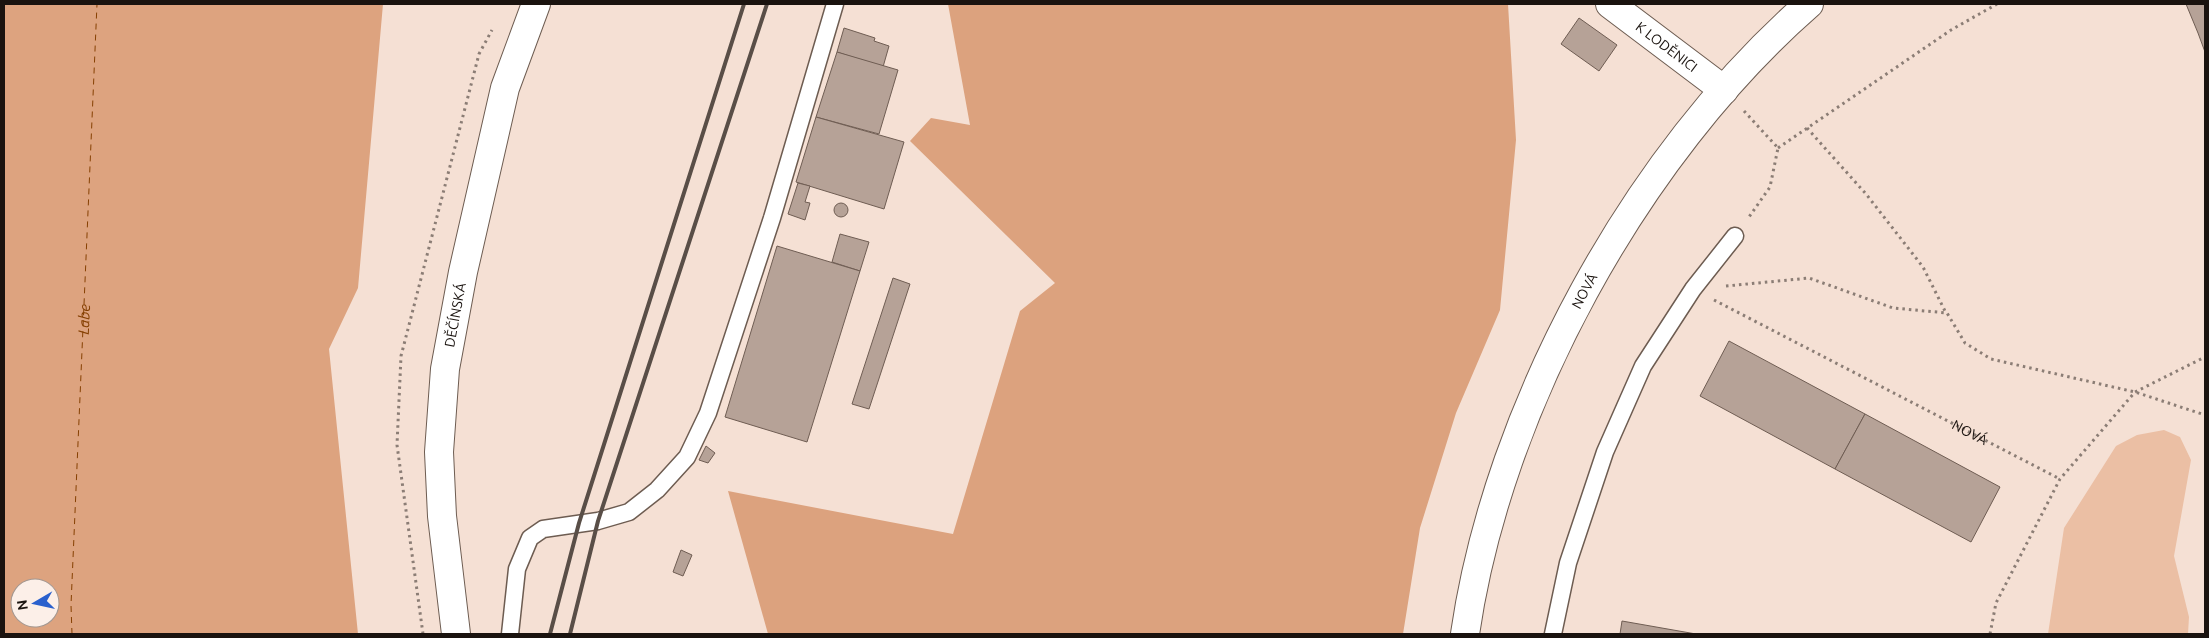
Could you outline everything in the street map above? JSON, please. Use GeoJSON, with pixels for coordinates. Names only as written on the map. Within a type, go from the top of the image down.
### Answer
{"type":"FeatureCollection","features":[{"type":"Feature","properties":{"kind":"street","name":"DĚČÍNSKÁ"},"geometry":{"type":"LineString","coordinates":[[456,634],[442,516],[438,452],[445,369],[465,263],[505,88],[536,4]]}},
{"type":"Feature","properties":{"kind":"street","name":"K LODĚNICI"},"geometry":{"type":"LineString","coordinates":[[1610,4],[1724,90]]}},
{"type":"Feature","properties":{"kind":"street","name":"NOVÁ"},"geometry":{"type":"LineString","coordinates":[[1464,634],[1472,584],[1495,500],[1539,383],[1568,321],[1604,256],[1658,172],[1724,90],[1809,4]]}},
{"type":"Feature","properties":{"kind":"lane"},"geometry":{"type":"LineString","coordinates":[[510,634],[517,569],[530,538],[543,529],[598,521],[629,512],[657,490],[687,457],[708,414],[772,218],[835,4]]}},
{"type":"Feature","properties":{"kind":"lane"},"geometry":{"type":"LineString","coordinates":[[1553,634],[1568,563],[1605,452],[1643,366],[1693,289],[1735,236]]}},
{"type":"Feature","properties":{"kind":"path"},"geometry":{"type":"LineString","coordinates":[[1735,236],[1770,187],[1778,148],[1951,30],[1997,4]]}},
{"type":"Feature","properties":{"kind":"path"},"geometry":{"type":"LineString","coordinates":[[1724,90],[1778,148]]}},
{"type":"Feature","properties":{"kind":"path"},"geometry":{"type":"LineString","coordinates":[[1807,128],[1866,194],[1923,267],[1946,313],[1965,343],[1991,359],[2135,392],[2205,415]]}},
{"type":"Feature","properties":{"kind":"path"},"geometry":{"type":"LineString","coordinates":[[1693,289],[1809,278],[1893,308],[1946,313]]}},
{"type":"Feature","properties":{"kind":"path","name":"NOVÁ"},"geometry":{"type":"LineString","coordinates":[[1693,289],[2060,479]]}},
{"type":"Feature","properties":{"kind":"path"},"geometry":{"type":"LineString","coordinates":[[1990,634],[1996,603],[2060,479],[2135,392],[2205,357]]}},
{"type":"Feature","properties":{"kind":"shaded area"},"geometry":{"type":"Polygon","coordinates":[[[948,4],[1508,4],[1516,140],[1500,310],[1456,413],[1420,528],[1403,634],[768,634],[728,491],[953,534],[1020,311],[1055,283],[910,141],[931,118],[970,125],[948,4]]]}},
{"type":"Feature","properties":{"kind":"shaded area"},"geometry":{"type":"Polygon","coordinates":[[[2164,430],[2180,437],[2191,460],[2174,556],[2189,617],[2188,634],[2048,634],[2064,528],[2116,446],[2137,435],[2164,430]]]}},
{"type":"Feature","properties":{"kind":"water","name":"Labe"},"geometry":{"type":"Polygon","coordinates":[[[4,4],[383,4],[358,288],[329,349],[358,634],[4,634],[4,4]]]}},
{"type":"Feature","properties":{"kind":"building"},"geometry":{"type":"Polygon","coordinates":[[[2186,4],[2205,4],[2205,52],[2198,33],[2186,4]]]}},
{"type":"Feature","properties":{"kind":"building"},"geometry":{"type":"Polygon","coordinates":[[[1579,18],[1617,45],[1599,71],[1561,44],[1579,18]]]}},
{"type":"Feature","properties":{"kind":"building"},"geometry":{"type":"Polygon","coordinates":[[[844,28],[875,38],[874,41],[889,46],[883,67],[837,52],[844,28]]]}},
{"type":"Feature","properties":{"kind":"building"},"geometry":{"type":"Polygon","coordinates":[[[837,52],[898,70],[879,134],[816,117],[837,52]]]}},
{"type":"Feature","properties":{"kind":"building"},"geometry":{"type":"Polygon","coordinates":[[[816,117],[904,142],[884,209],[796,182],[816,117]]]}},
{"type":"Feature","properties":{"kind":"building"},"geometry":{"type":"Polygon","coordinates":[[[798,183],[810,186],[805,202],[810,203],[805,220],[788,214],[798,183]]]}},
{"type":"Feature","properties":{"kind":"building"},"geometry":{"type":"Polygon","coordinates":[[[838,203],[844,203],[848,210],[844,217],[838,217],[834,213],[834,207],[838,203]]]}},
{"type":"Feature","properties":{"kind":"building"},"geometry":{"type":"Polygon","coordinates":[[[840,234],[869,242],[860,271],[832,262],[840,234]]]}},
{"type":"Feature","properties":{"kind":"building"},"geometry":{"type":"Polygon","coordinates":[[[777,246],[860,271],[807,442],[725,417],[777,246]]]}},
{"type":"Feature","properties":{"kind":"building"},"geometry":{"type":"Polygon","coordinates":[[[893,278],[910,284],[869,409],[852,404],[893,278]]]}},
{"type":"Feature","properties":{"kind":"building"},"geometry":{"type":"Polygon","coordinates":[[[1729,341],[1865,414],[1835,469],[1700,396],[1729,341]]]}},
{"type":"Feature","properties":{"kind":"building"},"geometry":{"type":"Polygon","coordinates":[[[1865,414],[2000,487],[1971,542],[1835,469],[1865,414]]]}},
{"type":"Feature","properties":{"kind":"building"},"geometry":{"type":"Polygon","coordinates":[[[706,446],[715,453],[708,463],[699,460],[706,446]]]}},
{"type":"Feature","properties":{"kind":"building"},"geometry":{"type":"Polygon","coordinates":[[[681,550],[692,555],[683,576],[673,572],[681,550]]]}},
{"type":"Feature","properties":{"kind":"building"},"geometry":{"type":"Polygon","coordinates":[[[1622,621],[1696,634],[1620,634],[1622,621]]]}},
{"type":"Feature","properties":{"kind":"ferry route"},"geometry":{"type":"LineString","coordinates":[[72,634],[71,605],[97,4]]}},
{"type":"Feature","properties":{"kind":"railway"},"geometry":{"type":"LineString","coordinates":[[550,634],[579,523],[744,4]]}},
{"type":"Feature","properties":{"kind":"railway"},"geometry":{"type":"LineString","coordinates":[[570,634],[598,521],[767,4]]}}]}
